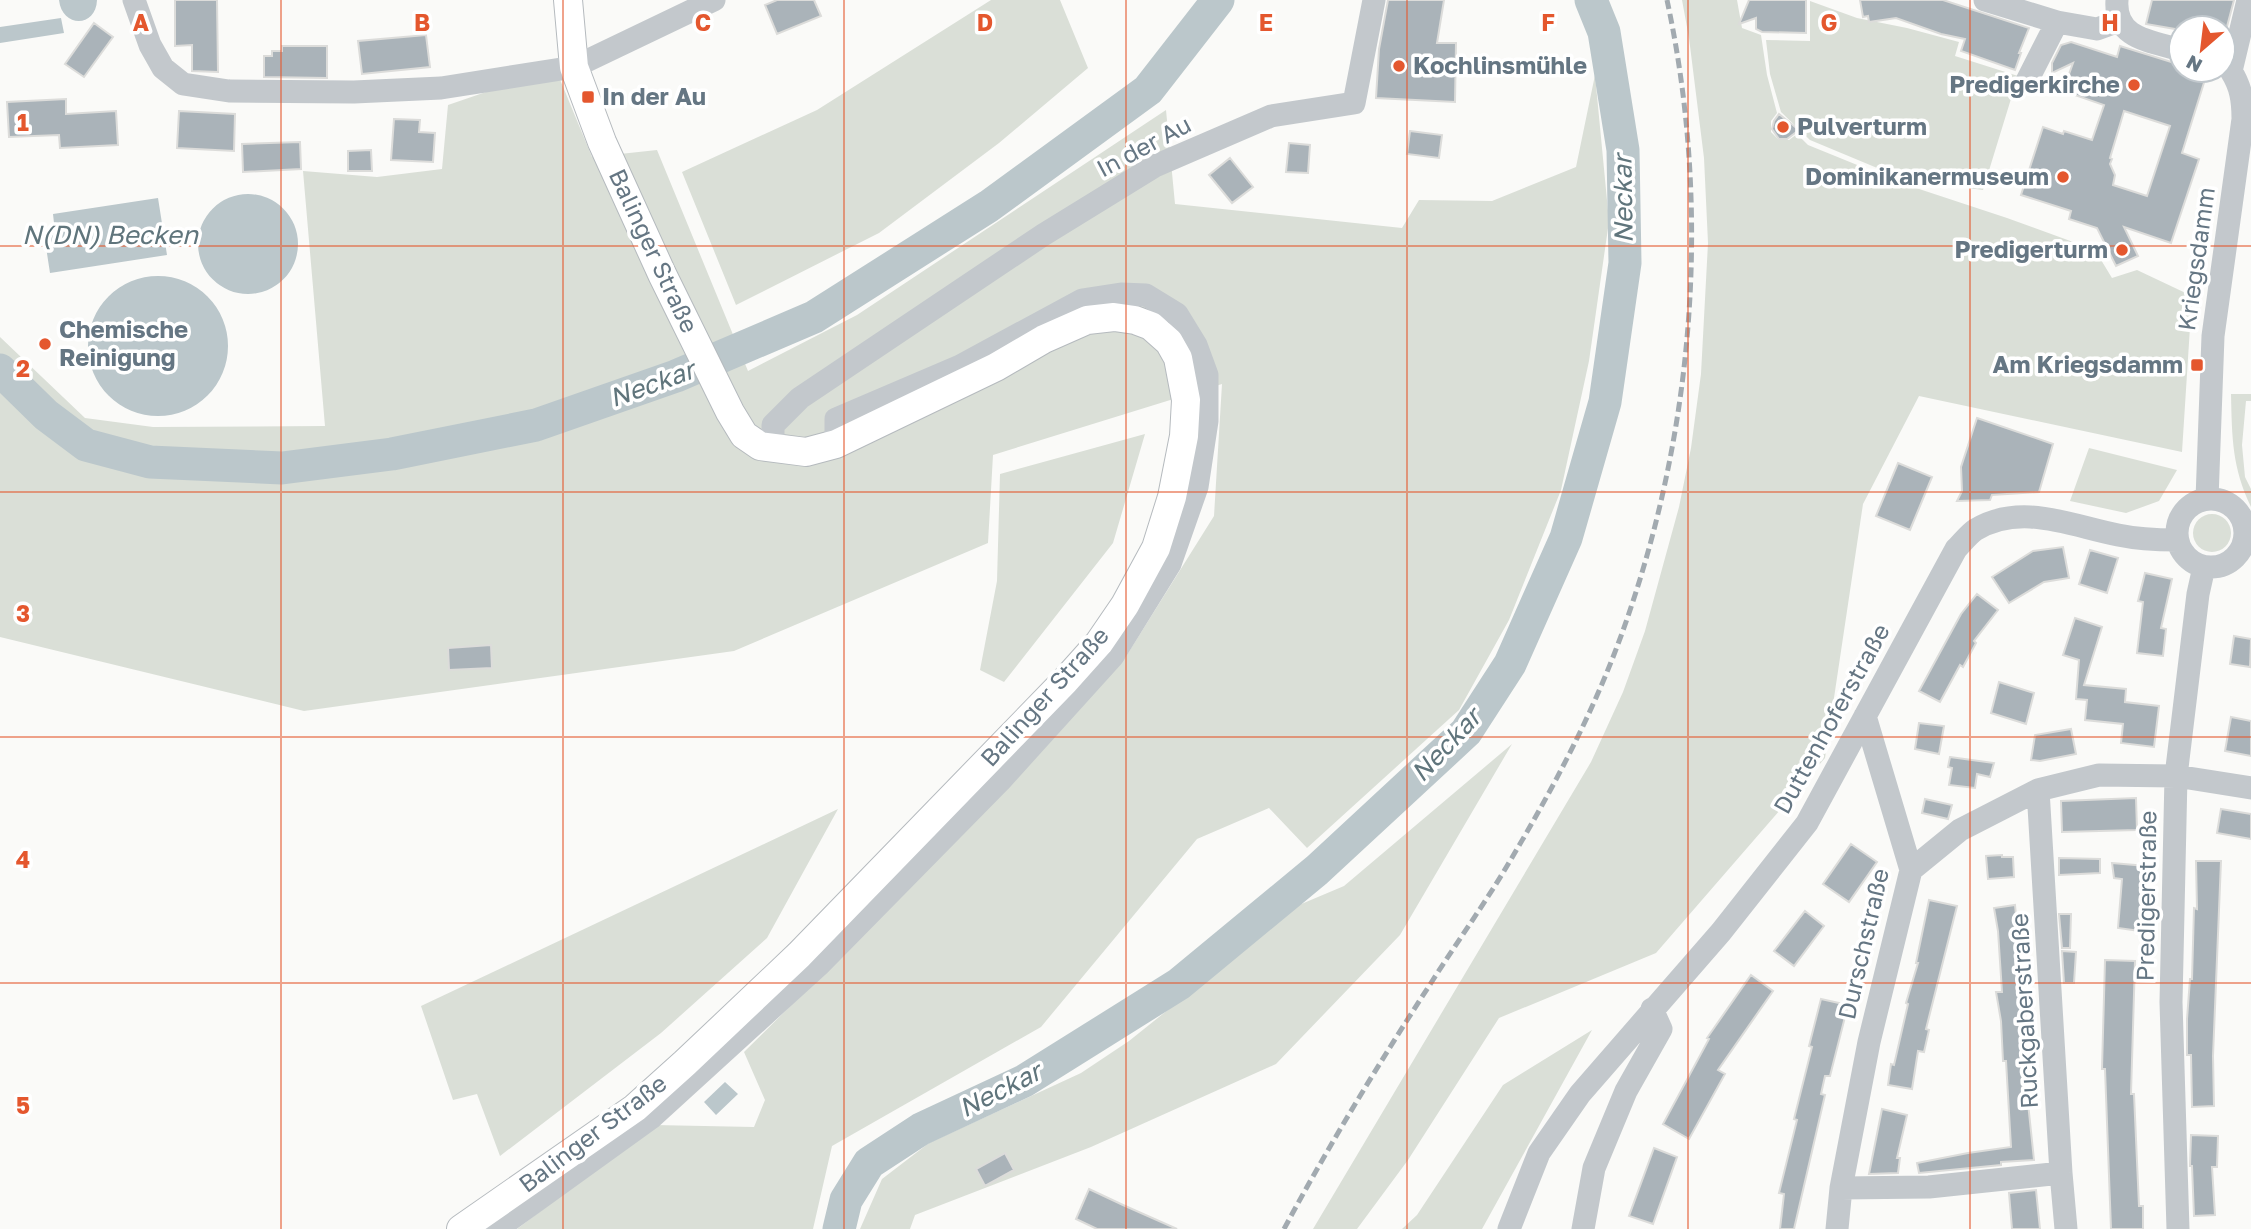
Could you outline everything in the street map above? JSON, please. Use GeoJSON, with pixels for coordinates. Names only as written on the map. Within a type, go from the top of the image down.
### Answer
{"type":"FeatureCollection","features":[{"type":"Feature","properties":{"kind":"main road","name":"Balinger Straße"},"geometry":{"type":"LineString","coordinates":[[461,1229],[635,1108],[685,1063],[799,955],[1065,681],[1099,643],[1125,605],[1156,548],[1172,496],[1184,436],[1186,400],[1178,358],[1169,342],[1151,326],[1114,317],[1087,320],[1044,339],[996,367],[836,444],[806,452],[760,446],[744,435],[662,274],[602,142],[574,67],[568,0]]}},
{"type":"Feature","properties":{"kind":"street"},"geometry":{"type":"LineString","coordinates":[[134,0],[150,45],[173,83],[229,91],[354,92],[441,88],[574,67],[714,0]]}},
{"type":"Feature","properties":{"kind":"street","name":"In der Au"},"geometry":{"type":"LineString","coordinates":[[773,448],[772,425],[800,398],[1043,235],[1155,166],[1271,116],[1354,103],[1374,0]]}},
{"type":"Feature","properties":{"kind":"street"},"geometry":{"type":"LineString","coordinates":[[1985,0],[2057,22],[2097,29],[2123,19],[2167,43]]}},
{"type":"Feature","properties":{"kind":"street"},"geometry":{"type":"LineString","coordinates":[[2237,58],[2248,0]]}},
{"type":"Feature","properties":{"kind":"street"},"geometry":{"type":"LineString","coordinates":[[2026,83],[2057,22]]}},
{"type":"Feature","properties":{"kind":"street","name":"Kriegsdamm"},"geometry":{"type":"LineString","coordinates":[[2207,499],[2213,336],[2241,211],[2246,137],[2243,101],[2237,76]]}},
{"type":"Feature","properties":{"kind":"street"},"geometry":{"type":"LineString","coordinates":[[497,1229],[651,1118],[820,964],[1000,781],[1113,656],[1170,564],[1197,488],[1207,421],[1207,375],[1196,345],[1177,314],[1146,295],[1121,294],[1082,300],[960,366],[836,419],[836,444]]}},
{"type":"Feature","properties":{"kind":"street"},"geometry":{"type":"LineString","coordinates":[[2207,499],[2229,503],[2237,510],[2246,530],[2246,553],[2217,567],[2204,567],[2188,559],[2177,540],[2182,516],[2197,501],[2207,499]]}},
{"type":"Feature","properties":{"kind":"street","name":"Duttenhoferstraße"},"geometry":{"type":"LineString","coordinates":[[1509,1229],[1539,1153],[1580,1094],[1721,932],[1807,823],[1956,549],[1974,531],[1999,519],[2019,516],[2050,519],[2118,535],[2177,540]]}},
{"type":"Feature","properties":{"kind":"street","name":"Predigerstraße"},"geometry":{"type":"LineString","coordinates":[[2178,1229],[2171,1002],[2176,776],[2204,567]]}},
{"type":"Feature","properties":{"kind":"street","name":"Durschstraße"},"geometry":{"type":"LineString","coordinates":[[1837,1229],[1841,1188],[1869,1042],[1911,870],[1865,716]]}},
{"type":"Feature","properties":{"kind":"street"},"geometry":{"type":"LineString","coordinates":[[1911,870],[1960,830],[2038,790],[2099,775],[2176,776],[2251,788]]}},
{"type":"Feature","properties":{"kind":"street","name":"Ruckgaberstraße"},"geometry":{"type":"LineString","coordinates":[[2038,790],[2066,1229]]}},
{"type":"Feature","properties":{"kind":"street"},"geometry":{"type":"LineString","coordinates":[[1583,1229],[1594,1168],[1626,1091],[1661,1029],[1652,1009]]}},
{"type":"Feature","properties":{"kind":"street"},"geometry":{"type":"LineString","coordinates":[[1841,1188],[1929,1187],[2061,1173]]}},
{"type":"Feature","properties":{"kind":"shaded area"},"geometry":{"type":"Polygon","coordinates":[[[991,0],[1060,0],[1088,68],[999,143],[879,233],[736,305],[682,172],[817,110],[991,0]]]}},
{"type":"Feature","properties":{"kind":"shaded area"},"geometry":{"type":"Polygon","coordinates":[[[1682,0],[1737,0],[1742,28],[1761,35],[1767,75],[1777,113],[1771,121],[1771,132],[1779,140],[1789,140],[1797,134],[1808,145],[1904,184],[2095,250],[2112,278],[2137,270],[2192,296],[2182,452],[1919,396],[1863,504],[1825,758],[1656,953],[1499,1018],[1408,1160],[1357,1229],[1313,1229],[1591,762],[1623,692],[1645,631],[1679,507],[1691,448],[1701,374],[1708,243],[1704,158],[1682,0]]]}},
{"type":"Feature","properties":{"kind":"shaded area"},"geometry":{"type":"Polygon","coordinates":[[[1810,1],[1857,18],[1959,42],[1955,56],[2018,76],[1983,190],[1906,180],[1810,140],[1781,112],[1770,74],[1766,40],[1810,41],[1810,1]]]}},
{"type":"Feature","properties":{"kind":"shaded area"},"geometry":{"type":"Polygon","coordinates":[[[1595,75],[1609,221],[1589,361],[1561,490],[1509,620],[1459,710],[1307,848],[1269,808],[1197,839],[1041,1027],[832,1146],[813,1229],[517,1229],[654,1125],[754,1127],[765,1100],[744,1052],[846,951],[1125,658],[1214,516],[1222,384],[993,455],[988,543],[734,651],[304,711],[0,637],[0,337],[85,418],[153,427],[325,426],[303,171],[377,177],[442,169],[448,105],[530,77],[559,77],[592,157],[657,150],[748,371],[857,315],[1166,110],[1175,204],[1402,228],[1419,200],[1492,201],[1576,167],[1595,75]]]}},
{"type":"Feature","properties":{"kind":"shaded area"},"geometry":{"type":"Polygon","coordinates":[[[2231,394],[2251,394],[2251,401],[2246,401],[2242,445],[2245,477],[2251,489],[2251,507],[2237,465],[2231,394]]]}},
{"type":"Feature","properties":{"kind":"shaded area"},"geometry":{"type":"Polygon","coordinates":[[[1145,434],[1113,543],[1004,682],[980,670],[997,581],[1000,474],[1145,434]]]}},
{"type":"Feature","properties":{"kind":"shaded area"},"geometry":{"type":"Polygon","coordinates":[[[2089,448],[2177,470],[2159,501],[2126,513],[2070,501],[2089,448]]]}},
{"type":"Feature","properties":{"kind":"shaded area"},"geometry":{"type":"Polygon","coordinates":[[[2212,514],[2225,520],[2231,533],[2225,546],[2212,552],[2199,546],[2193,533],[2199,520],[2212,514]]]}},
{"type":"Feature","properties":{"kind":"shaded area"},"geometry":{"type":"Polygon","coordinates":[[[1512,744],[1400,935],[1276,1064],[1091,1147],[915,1215],[910,1229],[860,1229],[882,1179],[929,1143],[1081,1073],[1129,1041],[1299,905],[1344,886],[1512,744]]]}},
{"type":"Feature","properties":{"kind":"shaded area"},"geometry":{"type":"Polygon","coordinates":[[[838,809],[767,938],[661,1033],[500,1156],[477,1094],[453,1100],[421,1006],[838,809]]]}},
{"type":"Feature","properties":{"kind":"shaded area"},"geometry":{"type":"Polygon","coordinates":[[[1592,1030],[1482,1229],[1402,1229],[1417,1215],[1503,1085],[1592,1030]]]}},
{"type":"Feature","properties":{"kind":"water"},"geometry":{"type":"Polygon","coordinates":[[[59,0],[97,0],[91,16],[79,21],[66,16],[59,0]]]}},
{"type":"Feature","properties":{"kind":"water"},"geometry":{"type":"Polygon","coordinates":[[[61,18],[64,33],[0,43],[0,27],[61,18]]]}},
{"type":"Feature","properties":{"kind":"water"},"geometry":{"type":"Polygon","coordinates":[[[248,194],[267,198],[283,209],[294,225],[298,244],[294,263],[283,279],[267,290],[248,294],[229,290],[213,279],[202,263],[198,244],[202,225],[213,209],[229,198],[248,194]]]}},
{"type":"Feature","properties":{"kind":"water","name":"N(DN) Becken"},"geometry":{"type":"Polygon","coordinates":[[[158,198],[167,255],[50,273],[44,234],[55,232],[53,214],[158,198]]]}},
{"type":"Feature","properties":{"kind":"water"},"geometry":{"type":"Polygon","coordinates":[[[158,276],[185,281],[208,296],[223,319],[228,346],[223,373],[208,396],[185,411],[158,416],[131,411],[108,396],[93,373],[88,346],[93,319],[108,296],[131,281],[158,276]]]}},
{"type":"Feature","properties":{"kind":"water"},"geometry":{"type":"Polygon","coordinates":[[[725,1082],[738,1094],[716,1115],[704,1102],[725,1082]]]}},
{"type":"Feature","properties":{"kind":"building"},"geometry":{"type":"Polygon","coordinates":[[[175,0],[217,0],[218,72],[192,71],[192,45],[175,46],[175,0]]]}},
{"type":"Feature","properties":{"kind":"building"},"geometry":{"type":"Polygon","coordinates":[[[777,0],[814,0],[821,16],[777,34],[765,5],[777,0]]]}},
{"type":"Feature","properties":{"kind":"building"},"geometry":{"type":"Polygon","coordinates":[[[1388,0],[1444,0],[1437,43],[1456,43],[1455,102],[1376,98],[1379,49],[1388,0]]]}},
{"type":"Feature","properties":{"kind":"building"},"geometry":{"type":"Polygon","coordinates":[[[1749,0],[1806,0],[1806,33],[1762,32],[1756,29],[1756,18],[1739,24],[1749,0]]]}},
{"type":"Feature","properties":{"kind":"building"},"geometry":{"type":"Polygon","coordinates":[[[1860,0],[1943,0],[2029,28],[2015,70],[1961,51],[1965,39],[1941,34],[1896,18],[1869,22],[1868,16],[1863,17],[1860,0]]]}},
{"type":"Feature","properties":{"kind":"building"},"geometry":{"type":"Polygon","coordinates":[[[2152,0],[2234,0],[2230,14],[2167,14],[2167,28],[2146,24],[2152,0]]]}},
{"type":"Feature","properties":{"kind":"building"},"geometry":{"type":"Polygon","coordinates":[[[94,23],[113,37],[84,77],[65,64],[94,23]]]}},
{"type":"Feature","properties":{"kind":"building"},"geometry":{"type":"Polygon","coordinates":[[[426,35],[430,67],[362,74],[358,41],[426,35]]]}},
{"type":"Feature","properties":{"kind":"building"},"geometry":{"type":"Polygon","coordinates":[[[2071,42],[2117,57],[2120,46],[2167,61],[2167,84],[2204,84],[2182,153],[2199,159],[2171,243],[2124,227],[2138,256],[2116,266],[2097,228],[2069,219],[2071,211],[2021,195],[2043,127],[2092,140],[2104,105],[2063,91],[2073,63],[2052,73],[2052,63],[2061,45],[2071,42]],[[2124,111],[2110,158],[2115,175],[2113,185],[2147,196],[2170,126],[2124,111]]]}},
{"type":"Feature","properties":{"kind":"building"},"geometry":{"type":"Polygon","coordinates":[[[282,46],[327,46],[327,78],[264,77],[264,56],[272,56],[272,51],[282,51],[282,46]]]}},
{"type":"Feature","properties":{"kind":"building"},"geometry":{"type":"Polygon","coordinates":[[[66,99],[66,114],[116,111],[118,145],[60,148],[59,135],[9,137],[7,102],[66,99]]]}},
{"type":"Feature","properties":{"kind":"building"},"geometry":{"type":"Polygon","coordinates":[[[179,111],[235,114],[234,151],[177,148],[179,111]]]}},
{"type":"Feature","properties":{"kind":"building","name":"Pulverturm"},"geometry":{"type":"Polygon","coordinates":[[[1779,114],[1799,130],[1787,139],[1779,139],[1772,129],[1779,114]]]}},
{"type":"Feature","properties":{"kind":"building"},"geometry":{"type":"Polygon","coordinates":[[[394,119],[420,120],[419,132],[435,133],[433,162],[391,160],[394,119]]]}},
{"type":"Feature","properties":{"kind":"building"},"geometry":{"type":"Polygon","coordinates":[[[1410,131],[1442,135],[1439,158],[1407,154],[1410,131]]]}},
{"type":"Feature","properties":{"kind":"building"},"geometry":{"type":"Polygon","coordinates":[[[300,142],[301,169],[243,172],[242,144],[300,142]]]}},
{"type":"Feature","properties":{"kind":"building"},"geometry":{"type":"Polygon","coordinates":[[[1289,143],[1310,145],[1308,173],[1286,172],[1289,143]]]}},
{"type":"Feature","properties":{"kind":"building"},"geometry":{"type":"Polygon","coordinates":[[[371,150],[372,171],[348,171],[348,151],[371,150]]]}},
{"type":"Feature","properties":{"kind":"building"},"geometry":{"type":"Polygon","coordinates":[[[1230,158],[1253,187],[1232,203],[1209,175],[1230,158]]]}},
{"type":"Feature","properties":{"kind":"building"},"geometry":{"type":"Polygon","coordinates":[[[1977,418],[2053,444],[2039,492],[1992,495],[1990,500],[1957,501],[1962,491],[1961,467],[1977,418]]]}},
{"type":"Feature","properties":{"kind":"building"},"geometry":{"type":"Polygon","coordinates":[[[1898,463],[1932,477],[1910,530],[1876,516],[1898,463]]]}},
{"type":"Feature","properties":{"kind":"building"},"geometry":{"type":"Polygon","coordinates":[[[2063,547],[2069,578],[2044,582],[2009,603],[1992,577],[2033,551],[2063,547]]]}},
{"type":"Feature","properties":{"kind":"building"},"geometry":{"type":"Polygon","coordinates":[[[2090,550],[2118,558],[2107,593],[2079,584],[2090,550]]]}},
{"type":"Feature","properties":{"kind":"building"},"geometry":{"type":"Polygon","coordinates":[[[2145,573],[2172,579],[2161,628],[2166,629],[2163,656],[2137,653],[2143,602],[2138,601],[2145,573]]]}},
{"type":"Feature","properties":{"kind":"building"},"geometry":{"type":"Polygon","coordinates":[[[1977,594],[1998,610],[1974,641],[1976,643],[1963,667],[1960,665],[1940,702],[1919,691],[1961,614],[1977,594]]]}},
{"type":"Feature","properties":{"kind":"building"},"geometry":{"type":"Polygon","coordinates":[[[2075,618],[2102,627],[2084,685],[2126,689],[2125,702],[2159,706],[2154,747],[2121,743],[2123,724],[2085,720],[2087,700],[2076,699],[2079,660],[2063,655],[2075,618]]]}},
{"type":"Feature","properties":{"kind":"building"},"geometry":{"type":"Polygon","coordinates":[[[2234,636],[2251,639],[2250,667],[2230,664],[2234,636]]]}},
{"type":"Feature","properties":{"kind":"building"},"geometry":{"type":"Polygon","coordinates":[[[491,645],[492,668],[449,670],[448,648],[491,645]]]}},
{"type":"Feature","properties":{"kind":"building"},"geometry":{"type":"Polygon","coordinates":[[[1999,682],[2034,693],[2026,724],[1991,713],[1999,682]]]}},
{"type":"Feature","properties":{"kind":"building"},"geometry":{"type":"Polygon","coordinates":[[[2231,717],[2251,721],[2251,756],[2225,751],[2231,717]]]}},
{"type":"Feature","properties":{"kind":"building"},"geometry":{"type":"Polygon","coordinates":[[[1919,723],[1944,726],[1939,754],[1915,749],[1919,723]]]}},
{"type":"Feature","properties":{"kind":"building"},"geometry":{"type":"Polygon","coordinates":[[[2071,729],[2076,754],[2040,761],[2031,760],[2035,735],[2071,729]]]}},
{"type":"Feature","properties":{"kind":"building"},"geometry":{"type":"Polygon","coordinates":[[[1950,757],[1994,763],[1990,777],[1977,774],[1975,788],[1949,785],[1952,768],[1948,767],[1950,757]]]}},
{"type":"Feature","properties":{"kind":"building"},"geometry":{"type":"Polygon","coordinates":[[[2136,798],[2137,830],[2062,832],[2061,801],[2136,798]]]}},
{"type":"Feature","properties":{"kind":"building"},"geometry":{"type":"Polygon","coordinates":[[[1925,799],[1952,805],[1948,819],[1922,813],[1925,799]]]}},
{"type":"Feature","properties":{"kind":"building"},"geometry":{"type":"Polygon","coordinates":[[[2221,809],[2251,814],[2251,839],[2217,833],[2221,809]]]}},
{"type":"Feature","properties":{"kind":"building"},"geometry":{"type":"Polygon","coordinates":[[[1851,844],[1877,862],[1849,902],[1823,884],[1851,844]]]}},
{"type":"Feature","properties":{"kind":"building"},"geometry":{"type":"Polygon","coordinates":[[[1986,856],[2013,857],[2014,877],[1988,879],[1986,856]]]}},
{"type":"Feature","properties":{"kind":"building"},"geometry":{"type":"Polygon","coordinates":[[[2059,858],[2100,859],[2100,873],[2059,875],[2059,858]]]}},
{"type":"Feature","properties":{"kind":"building"},"geometry":{"type":"Polygon","coordinates":[[[2196,861],[2221,861],[2213,1056],[2214,1106],[2192,1107],[2187,1019],[2192,979],[2194,908],[2197,909],[2196,861]]]}},
{"type":"Feature","properties":{"kind":"building"},"geometry":{"type":"Polygon","coordinates":[[[2112,863],[2146,866],[2140,931],[2118,928],[2122,879],[2114,878],[2112,863]]]}},
{"type":"Feature","properties":{"kind":"building"},"geometry":{"type":"Polygon","coordinates":[[[1929,900],[1957,906],[1926,1029],[1929,1030],[1924,1052],[1918,1051],[1912,1089],[1888,1085],[1891,1064],[1894,1065],[1908,1004],[1906,1003],[1918,963],[1929,900]]]}},
{"type":"Feature","properties":{"kind":"building"},"geometry":{"type":"Polygon","coordinates":[[[2015,905],[2026,1017],[2026,1084],[2034,1160],[1919,1173],[1917,1163],[2011,1147],[2006,1061],[2003,1061],[1996,992],[2002,992],[1994,908],[2015,905]]]}},
{"type":"Feature","properties":{"kind":"building"},"geometry":{"type":"Polygon","coordinates":[[[1805,911],[1824,926],[1794,966],[1774,951],[1805,911]]]}},
{"type":"Feature","properties":{"kind":"building"},"geometry":{"type":"Polygon","coordinates":[[[2059,914],[2071,914],[2070,948],[2062,948],[2059,914]]]}},
{"type":"Feature","properties":{"kind":"building"},"geometry":{"type":"Polygon","coordinates":[[[2062,951],[2076,952],[2074,983],[2064,983],[2062,951]]]}},
{"type":"Feature","properties":{"kind":"building"},"geometry":{"type":"Polygon","coordinates":[[[2105,960],[2135,961],[2131,1094],[2134,1094],[2139,1206],[2143,1206],[2143,1229],[2111,1229],[2105,1069],[2102,1069],[2105,960]]]}},
{"type":"Feature","properties":{"kind":"building"},"geometry":{"type":"Polygon","coordinates":[[[1751,975],[1773,991],[1718,1070],[1725,1074],[1689,1139],[1663,1124],[1709,1039],[1707,1038],[1751,975]]]}},
{"type":"Feature","properties":{"kind":"building"},"geometry":{"type":"Polygon","coordinates":[[[1821,999],[1848,1005],[1830,1076],[1825,1076],[1821,1094],[1825,1095],[1794,1229],[1780,1229],[1784,1194],[1779,1193],[1797,1120],[1794,1119],[1821,999]]]}},
{"type":"Feature","properties":{"kind":"building"},"geometry":{"type":"Polygon","coordinates":[[[1882,1109],[1907,1115],[1897,1158],[1900,1158],[1898,1173],[1869,1174],[1882,1109]]]}},
{"type":"Feature","properties":{"kind":"building"},"geometry":{"type":"Polygon","coordinates":[[[2191,1135],[2218,1136],[2217,1167],[2212,1167],[2215,1215],[2194,1216],[2190,1166],[2191,1135]]]}},
{"type":"Feature","properties":{"kind":"building"},"geometry":{"type":"Polygon","coordinates":[[[1654,1148],[1677,1157],[1653,1224],[1629,1216],[1654,1148]]]}},
{"type":"Feature","properties":{"kind":"building"},"geometry":{"type":"Polygon","coordinates":[[[1005,1153],[1014,1170],[985,1186],[976,1169],[1005,1153]]]}},
{"type":"Feature","properties":{"kind":"building"},"geometry":{"type":"Polygon","coordinates":[[[1089,1189],[1177,1229],[1097,1229],[1076,1219],[1089,1189]]]}},
{"type":"Feature","properties":{"kind":"building"},"geometry":{"type":"Polygon","coordinates":[[[2036,1190],[2040,1229],[2012,1229],[2009,1193],[2036,1190]]]}},
{"type":"Feature","properties":{"kind":"waterway","name":"Neckar"},"geometry":{"type":"LineString","coordinates":[[0,370],[46,415],[86,445],[150,462],[282,468],[392,454],[536,425],[676,376],[814,317],[989,206],[1148,90],[1218,0]]}},
{"type":"Feature","properties":{"kind":"waterway","name":"Neckar"},"geometry":{"type":"LineString","coordinates":[[839,1229],[846,1200],[869,1163],[921,1129],[1024,1081],[1179,984],[1317,870],[1466,732],[1510,664],[1566,538],[1605,402],[1625,263],[1623,150],[1604,32],[1591,0]]}},
{"type":"Feature","properties":{"kind":"railway"},"geometry":{"type":"LineString","coordinates":[[1284,1229],[1374,1074],[1495,885],[1539,810],[1588,716],[1627,619],[1650,544],[1668,468],[1681,391],[1689,312],[1692,234],[1689,155],[1681,77],[1667,0]]}},
{"type":"Feature","properties":{"kind":"place","name":"Kochlinsmühle"},"geometry":{"type":"Point","coordinates":[1399,66]}},
{"type":"Feature","properties":{"kind":"place","name":"Predigerkirche"},"geometry":{"type":"Point","coordinates":[2134,85]}},
{"type":"Feature","properties":{"kind":"place","name":"In der Au"},"geometry":{"type":"Point","coordinates":[588,97]}},
{"type":"Feature","properties":{"kind":"place","name":"Pulverturm"},"geometry":{"type":"Point","coordinates":[1783,127]}},
{"type":"Feature","properties":{"kind":"place","name":"Dominikanermuseum"},"geometry":{"type":"Point","coordinates":[2063,177]}},
{"type":"Feature","properties":{"kind":"place","name":"Predigerturm"},"geometry":{"type":"Point","coordinates":[2122,250]}},
{"type":"Feature","properties":{"kind":"place","name":"Chemische Reinigung"},"geometry":{"type":"Point","coordinates":[45,344]}},
{"type":"Feature","properties":{"kind":"place","name":"Am Kriegsdamm"},"geometry":{"type":"Point","coordinates":[2197,365]}}]}
